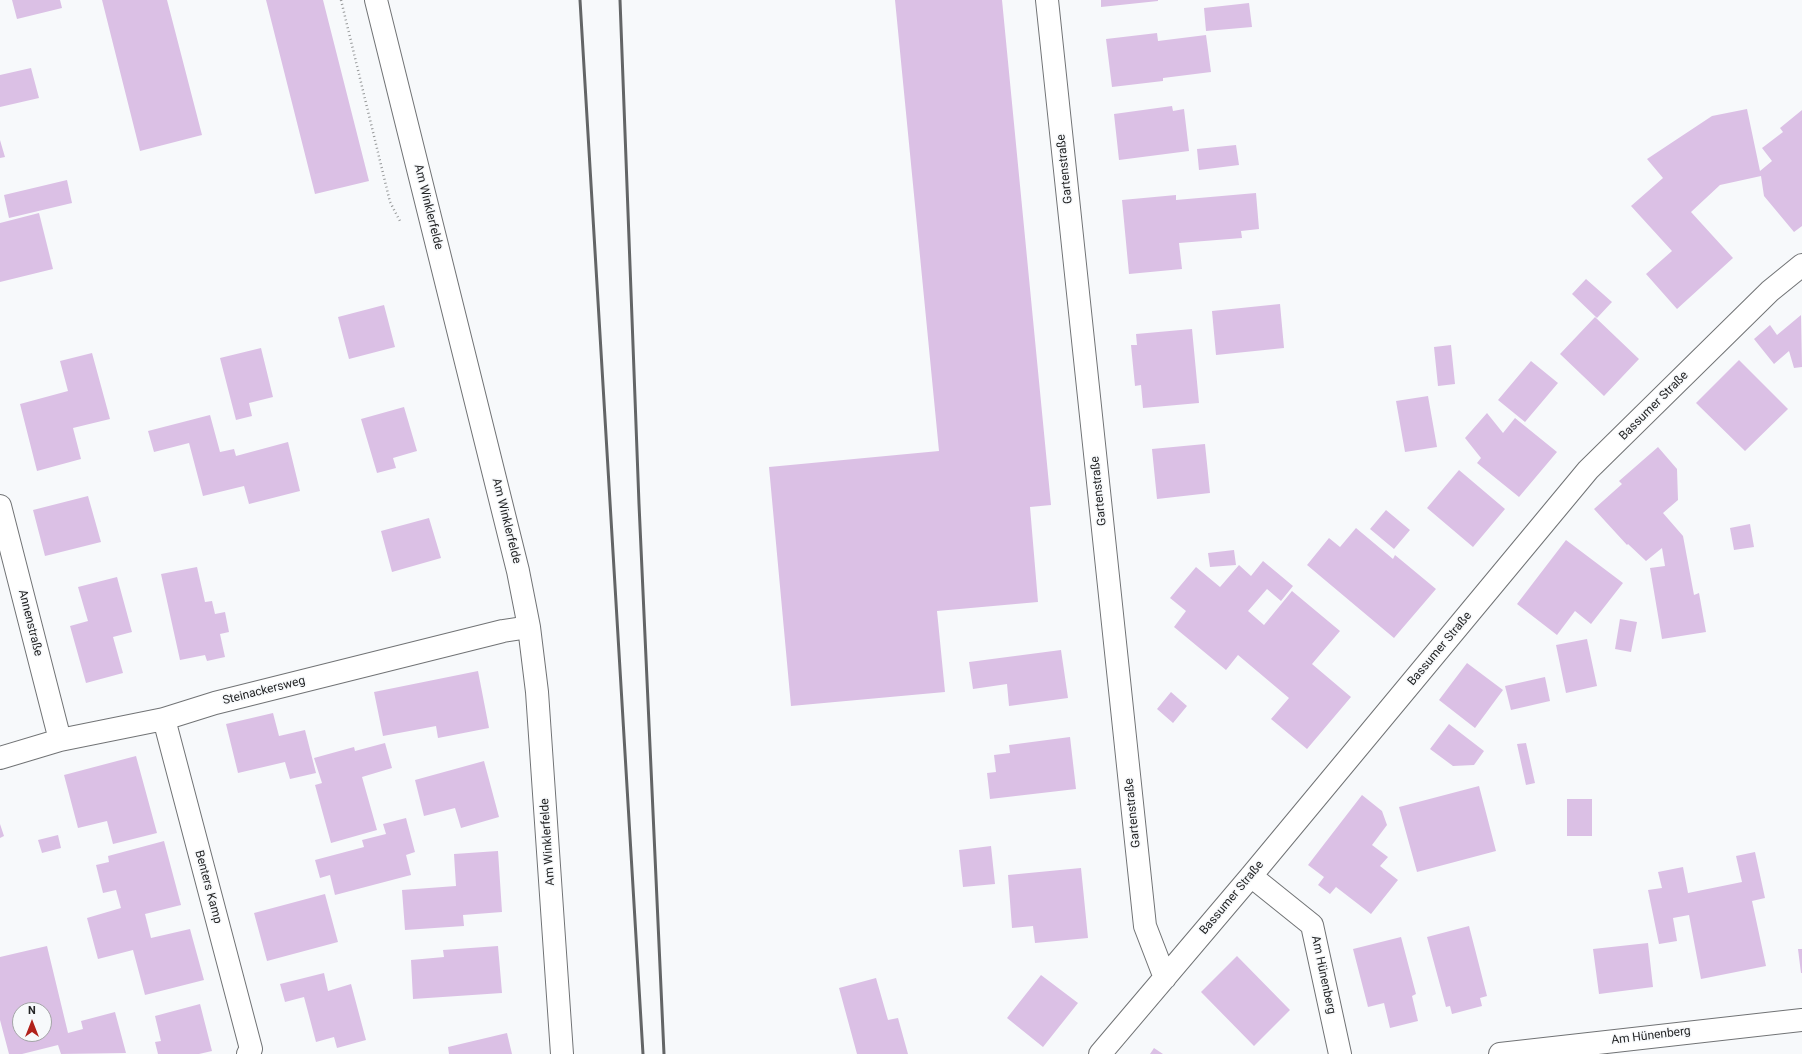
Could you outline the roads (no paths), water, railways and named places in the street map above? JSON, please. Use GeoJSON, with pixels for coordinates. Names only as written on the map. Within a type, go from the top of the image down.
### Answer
{"type":"FeatureCollection","features":[{"type":"Feature","properties":{"kind":"street","name":"Am Winklerfelde"},"geometry":{"type":"LineString","coordinates":[[376,0],[516,564],[529,627],[537,692],[562,1054]]}},
{"type":"Feature","properties":{"kind":"street","name":"Gartenstraße"},"geometry":{"type":"LineString","coordinates":[[1047,0],[1145,926],[1165,978]]}},
{"type":"Feature","properties":{"kind":"street","name":"Bassumer Straße"},"geometry":{"type":"LineString","coordinates":[[1100,1054],[1251,876],[1588,470],[1770,291],[1802,265]]}},
{"type":"Feature","properties":{"kind":"street","name":"Annenstraße"},"geometry":{"type":"LineString","coordinates":[[0,506],[60,740]]}},
{"type":"Feature","properties":{"kind":"street","name":"Steinackersweg"},"geometry":{"type":"LineString","coordinates":[[0,758],[60,740],[164,719],[215,703],[503,630],[529,627]]}},
{"type":"Feature","properties":{"kind":"street","name":"Benters Kamp"},"geometry":{"type":"LineString","coordinates":[[164,719],[251,1049],[248,1054]]}},
{"type":"Feature","properties":{"kind":"street","name":"Am Hünenberg"},"geometry":{"type":"LineString","coordinates":[[1251,876],[1312,925],[1340,1054]]}},
{"type":"Feature","properties":{"kind":"street","name":"Am Hünenberg"},"geometry":{"type":"LineString","coordinates":[[1500,1054],[1802,1020]]}},
{"type":"Feature","properties":{"kind":"railway"},"geometry":{"type":"LineString","coordinates":[[580,0],[643,1054]]}},
{"type":"Feature","properties":{"kind":"railway"},"geometry":{"type":"LineString","coordinates":[[620,0],[639,504],[664,1054]]}}]}
